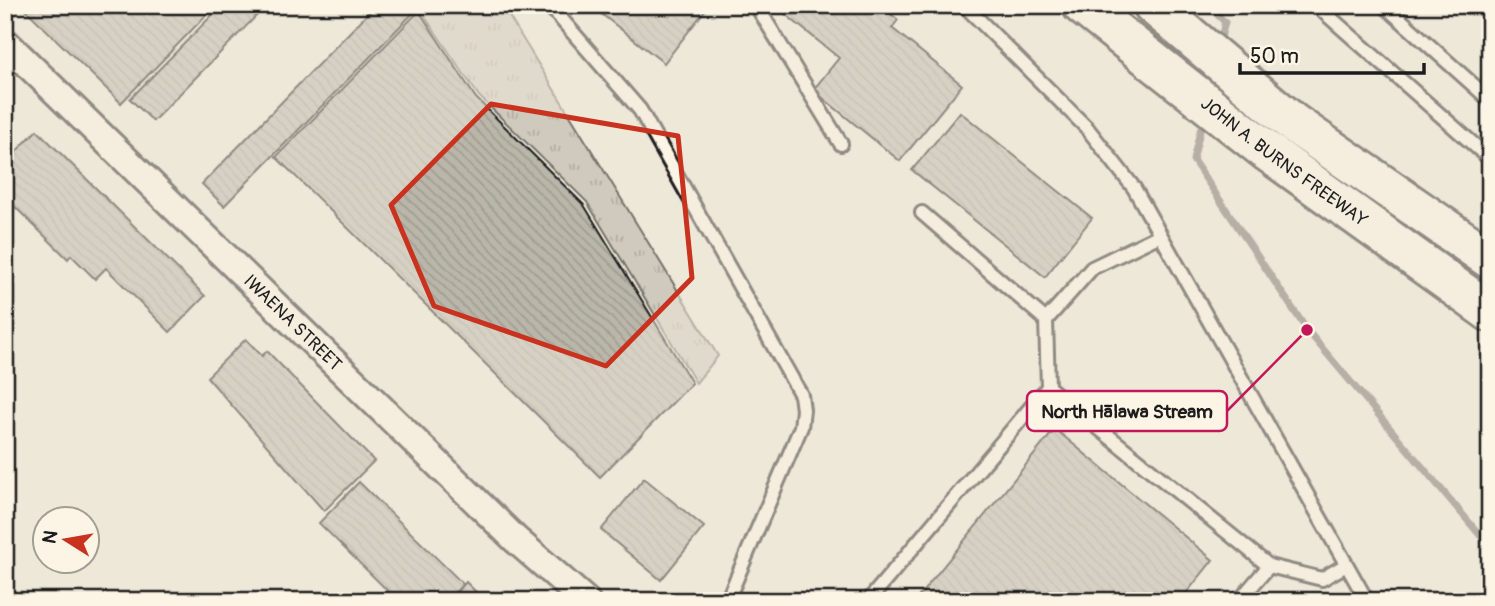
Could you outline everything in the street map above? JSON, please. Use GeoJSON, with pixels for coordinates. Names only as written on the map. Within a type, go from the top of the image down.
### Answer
{"type":"FeatureCollection","features":[{"type":"Feature","properties":{"kind":"highway","name":"JOHN A. BURNS FREEWAY"},"geometry":{"type":"LineString","coordinates":[[1082,5],[1268,152],[1490,312]]}},
{"type":"Feature","properties":{"kind":"highway","name":"JOHN A. BURNS FREEWAY"},"geometry":{"type":"LineString","coordinates":[[1153,5],[1293,123],[1490,259]]}},
{"type":"Feature","properties":{"kind":"street","name":"IWAENA STREET"},"geometry":{"type":"LineString","coordinates":[[5,42],[515,539],[586,601]]}},
{"type":"Feature","properties":{"kind":"lane"},"geometry":{"type":"LineString","coordinates":[[548,5],[640,110],[801,395],[801,427],[727,601]]}},
{"type":"Feature","properties":{"kind":"lane"},"geometry":{"type":"LineString","coordinates":[[756,5],[841,144]]}},
{"type":"Feature","properties":{"kind":"lane"},"geometry":{"type":"LineString","coordinates":[[964,5],[1087,128],[1134,188],[1367,601]]}},
{"type":"Feature","properties":{"kind":"lane"},"geometry":{"type":"LineString","coordinates":[[1316,5],[1490,159]]}},
{"type":"Feature","properties":{"kind":"lane"},"geometry":{"type":"LineString","coordinates":[[1384,5],[1490,100]]}},
{"type":"Feature","properties":{"kind":"lane"},"geometry":{"type":"LineString","coordinates":[[922,213],[1046,320]]}},
{"type":"Feature","properties":{"kind":"lane"},"geometry":{"type":"LineString","coordinates":[[869,600],[1048,387],[1046,320],[1092,268],[1160,235]]}},
{"type":"Feature","properties":{"kind":"lane"},"geometry":{"type":"LineString","coordinates":[[1048,387],[1269,566],[1322,579],[1346,565]]}},
{"type":"Feature","properties":{"kind":"lane"},"geometry":{"type":"LineString","coordinates":[[1240,601],[1269,566]]}},
{"type":"Feature","properties":{"kind":"highlighted area"},"geometry":{"type":"Polygon","coordinates":[[[491,104],[678,136],[692,278],[606,366],[434,306],[391,205],[491,104]]]}},
{"type":"Feature","properties":{"kind":"green space"},"geometry":{"type":"Polygon","coordinates":[[[417,5],[502,5],[718,356],[696,383],[587,202],[479,96],[417,5]]]}},
{"type":"Feature","properties":{"kind":"building"},"geometry":{"type":"Polygon","coordinates":[[[21,5],[216,5],[121,103],[21,5]]]}},
{"type":"Feature","properties":{"kind":"building"},"geometry":{"type":"Polygon","coordinates":[[[222,5],[267,5],[153,121],[130,99],[222,5]]]}},
{"type":"Feature","properties":{"kind":"building"},"geometry":{"type":"Polygon","coordinates":[[[376,5],[412,5],[417,9],[224,206],[202,184],[376,5]]]}},
{"type":"Feature","properties":{"kind":"building"},"geometry":{"type":"Polygon","coordinates":[[[590,5],[709,5],[664,63],[590,5]]]}},
{"type":"Feature","properties":{"kind":"building"},"geometry":{"type":"Polygon","coordinates":[[[774,5],[880,5],[898,20],[892,28],[962,85],[900,161],[813,90],[839,58],[774,5]]]}},
{"type":"Feature","properties":{"kind":"building"},"geometry":{"type":"Polygon","coordinates":[[[419,11],[476,98],[584,205],[692,383],[600,477],[276,157],[419,11]]]}},
{"type":"Feature","properties":{"kind":"building"},"geometry":{"type":"Polygon","coordinates":[[[960,112],[1092,218],[1045,277],[912,170],[960,112]]]}},
{"type":"Feature","properties":{"kind":"building"},"geometry":{"type":"Polygon","coordinates":[[[37,130],[205,296],[170,332],[106,268],[95,279],[71,255],[68,259],[5,197],[5,163],[37,130]]]}},
{"type":"Feature","properties":{"kind":"building"},"geometry":{"type":"Polygon","coordinates":[[[246,339],[262,356],[267,351],[374,461],[324,511],[207,377],[246,339]]]}},
{"type":"Feature","properties":{"kind":"building"},"geometry":{"type":"Polygon","coordinates":[[[1055,429],[1213,560],[1180,601],[915,601],[1055,429]]]}},
{"type":"Feature","properties":{"kind":"building"},"geometry":{"type":"Polygon","coordinates":[[[644,478],[704,527],[661,580],[601,530],[644,478]]]}},
{"type":"Feature","properties":{"kind":"building"},"geometry":{"type":"Polygon","coordinates":[[[359,482],[463,584],[447,601],[398,601],[319,523],[359,482]]]}},
{"type":"Feature","properties":{"kind":"building"},"geometry":{"type":"Polygon","coordinates":[[[466,582],[485,601],[449,601],[466,582]]]}},
{"type":"Feature","properties":{"kind":"waterway"},"geometry":{"type":"LineString","coordinates":[[1207,5],[1225,22],[1219,45]]}},
{"type":"Feature","properties":{"kind":"waterway"},"geometry":{"type":"LineString","coordinates":[[1204,115],[1193,160],[1307,330],[1490,547]]}},
{"type":"Feature","properties":{"kind":"place","name":"North Hālawa Stream"},"geometry":{"type":"Point","coordinates":[1307,330]}}]}
